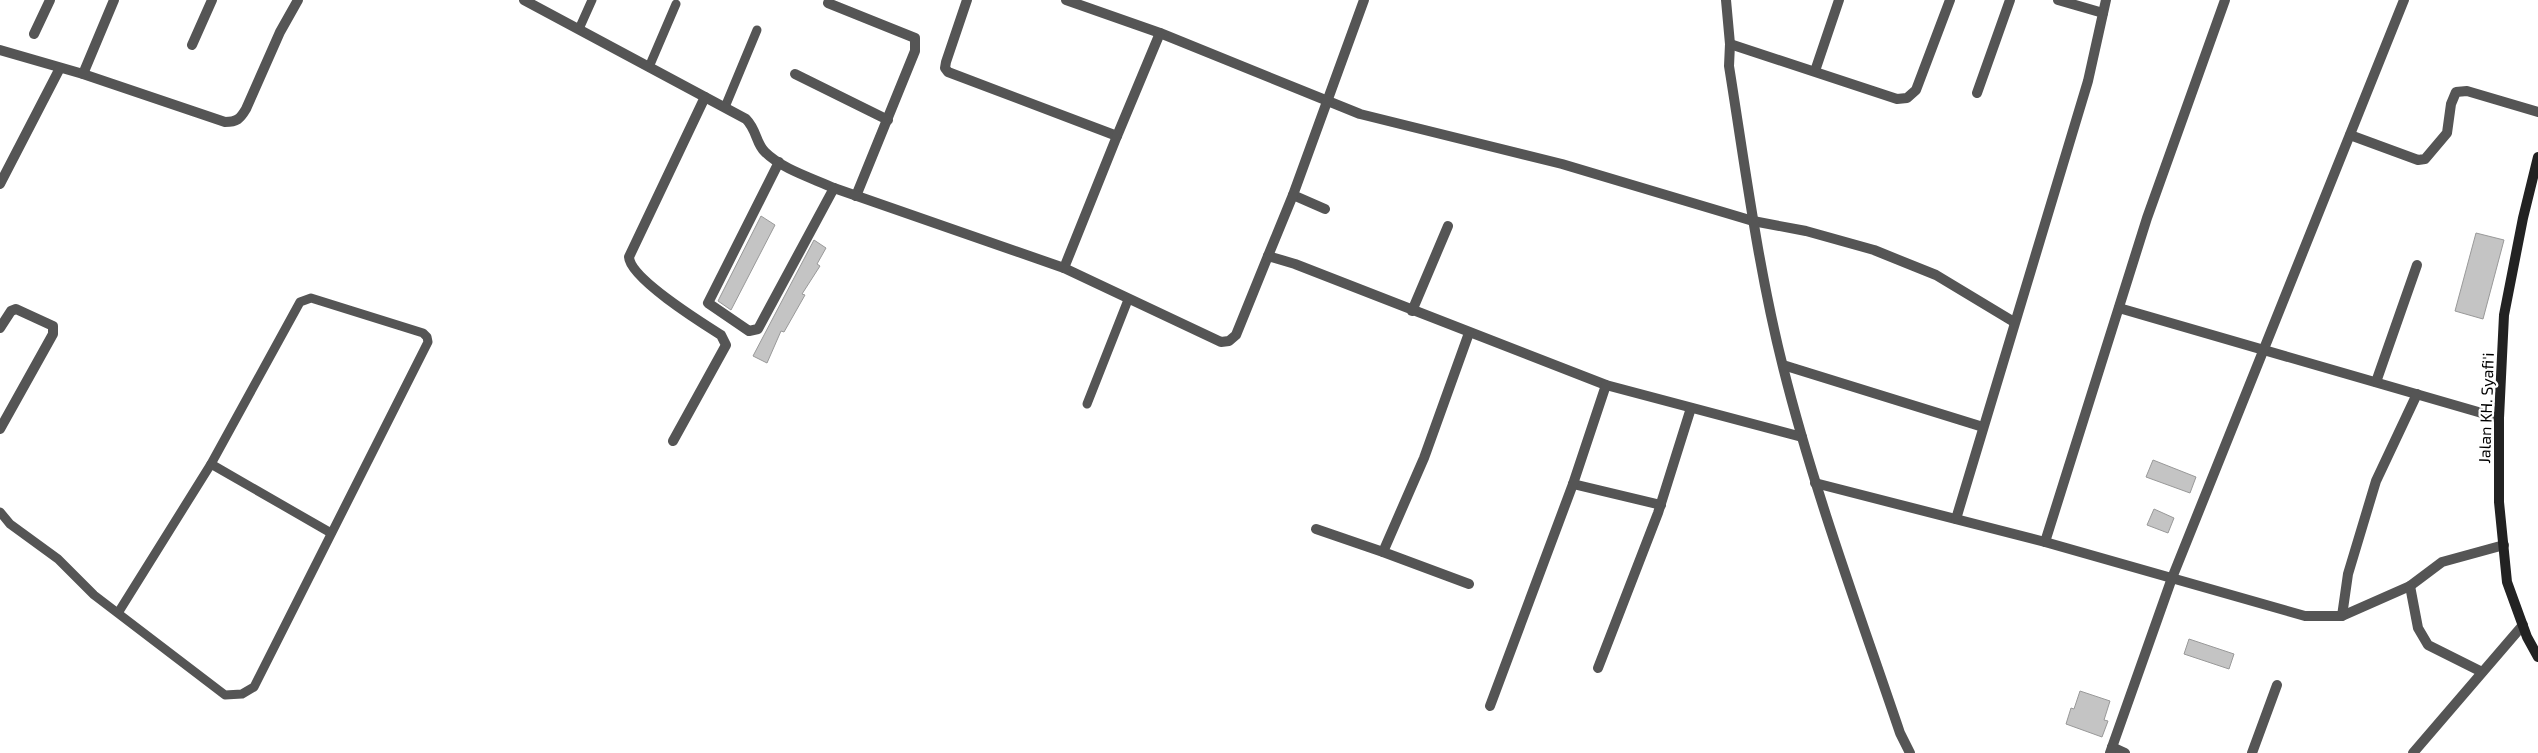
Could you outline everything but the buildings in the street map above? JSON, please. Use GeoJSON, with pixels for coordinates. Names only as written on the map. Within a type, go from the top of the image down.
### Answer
{"type":"FeatureCollection","features":[{"type":"Feature","properties":{"kind":"main road","name":"Jalan KH. Syafi'i"},"geometry":{"type":"LineString","coordinates":[[2538,158],[2523,218],[2504,316],[2499,418],[2499,502],[2508,582],[2523,625],[2538,657]]}},
{"type":"Feature","properties":{"kind":"street"},"geometry":{"type":"LineString","coordinates":[[34,34],[50,0]]}},
{"type":"Feature","properties":{"kind":"street"},"geometry":{"type":"LineString","coordinates":[[83,74],[114,0]]}},
{"type":"Feature","properties":{"kind":"street"},"geometry":{"type":"LineString","coordinates":[[192,46],[212,0]]}},
{"type":"Feature","properties":{"kind":"street"},"geometry":{"type":"LineString","coordinates":[[0,50],[83,74],[225,122],[233,122],[239,120],[246,109],[280,32],[298,0]]}},
{"type":"Feature","properties":{"kind":"street"},"geometry":{"type":"LineString","coordinates":[[524,0],[746,119],[756,132],[764,152],[779,162],[834,188],[1064,268],[1128,300],[1221,342],[1229,341],[1236,335],[1293,195],[1364,0]]}},
{"type":"Feature","properties":{"kind":"street"},"geometry":{"type":"LineString","coordinates":[[967,0],[946,62],[945,68],[948,72],[1117,136]]}},
{"type":"Feature","properties":{"kind":"street"},"geometry":{"type":"LineString","coordinates":[[1066,0],[1160,33],[1371,118],[1562,164],[1753,221],[1806,231],[1874,250],[1936,275],[2014,322]]}},
{"type":"Feature","properties":{"kind":"street"},"geometry":{"type":"LineString","coordinates":[[1726,0],[1730,44],[1729,66],[1753,221],[1783,366],[1815,483],[1900,733],[1910,753]]}},
{"type":"Feature","properties":{"kind":"street"},"geometry":{"type":"LineString","coordinates":[[1815,71],[1839,0]]}},
{"type":"Feature","properties":{"kind":"street"},"geometry":{"type":"LineString","coordinates":[[1730,44],[1897,99],[1907,98],[1916,90],[1950,0]]}},
{"type":"Feature","properties":{"kind":"street"},"geometry":{"type":"LineString","coordinates":[[1977,93],[2010,0]]}},
{"type":"Feature","properties":{"kind":"street"},"geometry":{"type":"LineString","coordinates":[[2058,0],[2103,13]]}},
{"type":"Feature","properties":{"kind":"street"},"geometry":{"type":"LineString","coordinates":[[1956,519],[2088,80],[2106,0]]}},
{"type":"Feature","properties":{"kind":"street"},"geometry":{"type":"LineString","coordinates":[[2045,542],[2147,218],[2225,0]]}},
{"type":"Feature","properties":{"kind":"street"},"geometry":{"type":"LineString","coordinates":[[2125,753],[2111,750],[2172,578],[2404,0]]}},
{"type":"Feature","properties":{"kind":"street"},"geometry":{"type":"LineString","coordinates":[[828,3],[915,38],[915,51],[856,196]]}},
{"type":"Feature","properties":{"kind":"street"},"geometry":{"type":"LineString","coordinates":[[1064,268],[1160,33]]}},
{"type":"Feature","properties":{"kind":"street"},"geometry":{"type":"LineString","coordinates":[[0,184],[60,68]]}},
{"type":"Feature","properties":{"kind":"street"},"geometry":{"type":"LineString","coordinates":[[795,74],[888,120]]}},
{"type":"Feature","properties":{"kind":"street"},"geometry":{"type":"LineString","coordinates":[[2350,134],[2418,160],[2425,159],[2447,133],[2451,104],[2456,92],[2468,91],[2538,112]]}},
{"type":"Feature","properties":{"kind":"street"},"geometry":{"type":"LineString","coordinates":[[673,442],[726,345],[721,335],[663,296],[631,266],[628,257],[705,97]]}},
{"type":"Feature","properties":{"kind":"street"},"geometry":{"type":"LineString","coordinates":[[779,162],[708,303],[749,331],[758,329],[834,188]]}},
{"type":"Feature","properties":{"kind":"street"},"geometry":{"type":"LineString","coordinates":[[1293,195],[1325,209]]}},
{"type":"Feature","properties":{"kind":"street"},"geometry":{"type":"LineString","coordinates":[[1412,311],[1448,226]]}},
{"type":"Feature","properties":{"kind":"street"},"geometry":{"type":"LineString","coordinates":[[1268,256],[1295,264],[1469,334],[1606,385],[1802,437]]}},
{"type":"Feature","properties":{"kind":"street"},"geometry":{"type":"LineString","coordinates":[[2376,382],[2417,264]]}},
{"type":"Feature","properties":{"kind":"street"},"geometry":{"type":"LineString","coordinates":[[2119,308],[2264,348],[2499,418]]}},
{"type":"Feature","properties":{"kind":"street"},"geometry":{"type":"LineString","coordinates":[[0,328],[11,311],[16,309],[48,322],[53,326],[53,334],[0,429]]}},
{"type":"Feature","properties":{"kind":"street"},"geometry":{"type":"LineString","coordinates":[[1383,552],[1424,458],[1469,334]]}},
{"type":"Feature","properties":{"kind":"street"},"geometry":{"type":"LineString","coordinates":[[1783,366],[1983,427]]}},
{"type":"Feature","properties":{"kind":"street"},"geometry":{"type":"LineString","coordinates":[[1490,706],[1573,484],[1606,385]]}},
{"type":"Feature","properties":{"kind":"street"},"geometry":{"type":"LineString","coordinates":[[2342,616],[2348,574],[2376,481],[2417,394]]}},
{"type":"Feature","properties":{"kind":"street"},"geometry":{"type":"LineString","coordinates":[[1598,668],[1634,582],[1691,408]]}},
{"type":"Feature","properties":{"kind":"street"},"geometry":{"type":"LineString","coordinates":[[1815,483],[2045,542],[2305,616],[2342,616],[2410,586],[2442,562],[2504,545]]}},
{"type":"Feature","properties":{"kind":"street"},"geometry":{"type":"LineString","coordinates":[[1573,484],[1660,505]]}},
{"type":"Feature","properties":{"kind":"street"},"geometry":{"type":"LineString","coordinates":[[1316,529],[1469,584]]}},
{"type":"Feature","properties":{"kind":"street"},"geometry":{"type":"LineString","coordinates":[[2410,586],[2418,628],[2428,645],[2482,672]]}},
{"type":"Feature","properties":{"kind":"street"},"geometry":{"type":"LineString","coordinates":[[2413,753],[2523,625]]}},
{"type":"Feature","properties":{"kind":"street"},"geometry":{"type":"LineString","coordinates":[[2252,753],[2277,685]]}},
{"type":"Feature","properties":{"kind":"lane"},"geometry":{"type":"LineString","coordinates":[[579,29],[592,0]]}},
{"type":"Feature","properties":{"kind":"lane"},"geometry":{"type":"LineString","coordinates":[[649,67],[676,4]]}},
{"type":"Feature","properties":{"kind":"lane"},"geometry":{"type":"LineString","coordinates":[[725,107],[757,30]]}},
{"type":"Feature","properties":{"kind":"lane"},"geometry":{"type":"LineString","coordinates":[[0,512],[10,524],[58,559],[94,595],[118,614],[225,695],[242,694],[254,687],[428,342],[423,333],[311,298],[305,298],[300,302],[211,464],[118,614]]}},
{"type":"Feature","properties":{"kind":"lane"},"geometry":{"type":"LineString","coordinates":[[1087,404],[1128,300]]}},
{"type":"Feature","properties":{"kind":"lane"},"geometry":{"type":"LineString","coordinates":[[211,464],[331,533]]}}]}
